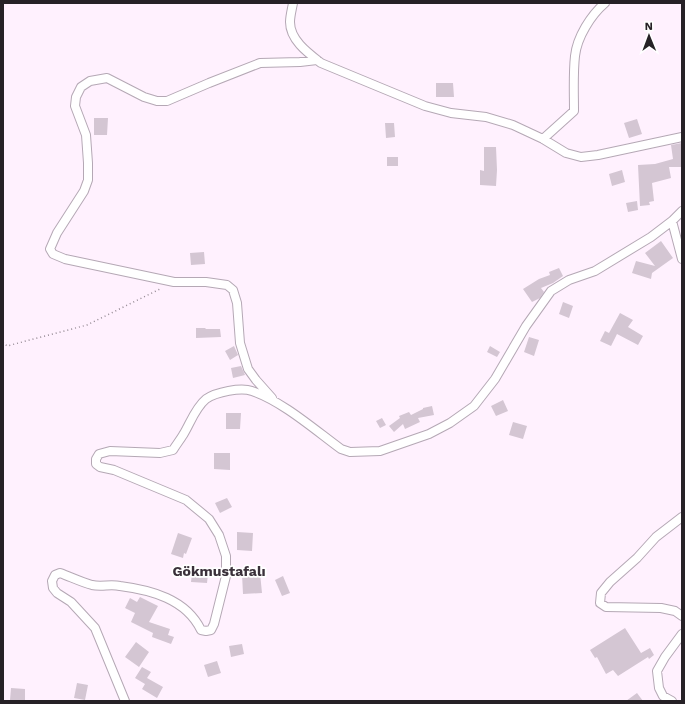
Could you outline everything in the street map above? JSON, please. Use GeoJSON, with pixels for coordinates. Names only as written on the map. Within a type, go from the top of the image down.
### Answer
{"type":"FeatureCollection","features":[{"type":"Feature","properties":{"kind":"street"},"geometry":{"type":"LineString","coordinates":[[293,3],[290,23],[296,39],[307,53],[318,60],[425,106],[451,113],[486,117],[513,124],[543,139],[566,153],[581,157],[598,155],[682,137]]}},
{"type":"Feature","properties":{"kind":"street"},"geometry":{"type":"LineString","coordinates":[[543,139],[574,111],[575,54],[583,32],[589,21],[605,3]]}},
{"type":"Feature","properties":{"kind":"street"},"geometry":{"type":"LineString","coordinates":[[318,60],[260,63],[167,101],[157,101],[144,97],[107,78],[90,81],[82,87],[76,97],[75,106],[86,135],[88,180],[84,191],[57,233],[50,249],[53,254],[65,259],[174,282],[206,282],[227,285],[233,290],[237,304],[240,343],[248,369],[274,400],[341,449],[350,452],[380,451],[429,434],[450,423],[474,406],[495,379],[526,326],[551,291],[569,280],[595,271],[651,237],[672,221],[682,211]]}},
{"type":"Feature","properties":{"kind":"street"},"geometry":{"type":"LineString","coordinates":[[672,221],[682,259]]}},
{"type":"Feature","properties":{"kind":"street"},"geometry":{"type":"LineString","coordinates":[[125,701],[95,628],[71,602],[57,593],[53,588],[52,581],[55,575],[60,573],[93,585],[119,586],[158,593],[177,603],[196,620],[201,630],[206,631],[211,630],[214,624],[226,576],[226,556],[219,535],[209,519],[186,500],[114,470],[100,467],[96,464],[96,459],[99,454],[110,451],[160,453],[172,450],[183,436],[196,411],[205,400],[220,393],[239,389],[251,390],[274,400]]}},
{"type":"Feature","properties":{"kind":"street"},"geometry":{"type":"LineString","coordinates":[[682,517],[656,537],[637,558],[610,582],[601,593],[600,598],[600,603],[606,607],[660,608],[675,611],[682,616]]}},
{"type":"Feature","properties":{"kind":"street"},"geometry":{"type":"LineString","coordinates":[[672,701],[663,696],[659,688],[657,671],[664,657],[682,634]]}},
{"type":"Feature","properties":{"kind":"path"},"geometry":{"type":"LineString","coordinates":[[3,342],[7,346],[87,324],[174,282]]}},
{"type":"Feature","properties":{"kind":"building"},"geometry":{"type":"Polygon","coordinates":[[[436,83],[453,83],[454,97],[436,97],[436,83]]]}},
{"type":"Feature","properties":{"kind":"building"},"geometry":{"type":"Polygon","coordinates":[[[94,118],[108,118],[107,135],[94,135],[94,118]]]}},
{"type":"Feature","properties":{"kind":"building"},"geometry":{"type":"Polygon","coordinates":[[[637,119],[642,134],[629,138],[624,123],[637,119]]]}},
{"type":"Feature","properties":{"kind":"building"},"geometry":{"type":"Polygon","coordinates":[[[385,123],[394,123],[395,137],[386,138],[385,123]]]}},
{"type":"Feature","properties":{"kind":"building"},"geometry":{"type":"Polygon","coordinates":[[[682,143],[682,167],[669,167],[671,178],[652,183],[654,201],[649,202],[650,205],[640,206],[638,165],[655,164],[673,159],[671,145],[682,143]]]}},
{"type":"Feature","properties":{"kind":"building"},"geometry":{"type":"Polygon","coordinates":[[[484,147],[496,147],[496,186],[480,185],[480,170],[484,171],[484,147]]]}},
{"type":"Feature","properties":{"kind":"building"},"geometry":{"type":"Polygon","coordinates":[[[387,157],[398,157],[398,166],[387,166],[387,157]]]}},
{"type":"Feature","properties":{"kind":"building"},"geometry":{"type":"Polygon","coordinates":[[[622,170],[625,182],[612,186],[609,174],[622,170]]]}},
{"type":"Feature","properties":{"kind":"building"},"geometry":{"type":"Polygon","coordinates":[[[637,201],[638,210],[628,212],[626,203],[637,201]]]}},
{"type":"Feature","properties":{"kind":"building"},"geometry":{"type":"Polygon","coordinates":[[[661,241],[673,258],[652,273],[651,279],[632,273],[636,261],[655,266],[645,253],[661,241]]]}},
{"type":"Feature","properties":{"kind":"building"},"geometry":{"type":"Polygon","coordinates":[[[204,252],[205,264],[191,265],[190,253],[204,252]]]}},
{"type":"Feature","properties":{"kind":"building"},"geometry":{"type":"Polygon","coordinates":[[[559,268],[563,276],[553,283],[541,288],[544,292],[540,298],[532,302],[523,289],[539,279],[550,275],[549,272],[559,268]]]}},
{"type":"Feature","properties":{"kind":"building"},"geometry":{"type":"Polygon","coordinates":[[[563,302],[573,306],[569,318],[559,314],[563,302]]]}},
{"type":"Feature","properties":{"kind":"building"},"geometry":{"type":"Polygon","coordinates":[[[620,313],[633,320],[628,327],[643,336],[638,345],[617,334],[611,346],[600,341],[605,331],[609,333],[620,313]]]}},
{"type":"Feature","properties":{"kind":"building"},"geometry":{"type":"Polygon","coordinates":[[[196,328],[220,329],[221,337],[196,338],[196,328]]]}},
{"type":"Feature","properties":{"kind":"building"},"geometry":{"type":"Polygon","coordinates":[[[529,337],[539,340],[534,356],[524,352],[529,337]]]}},
{"type":"Feature","properties":{"kind":"building"},"geometry":{"type":"Polygon","coordinates":[[[234,346],[238,355],[230,360],[225,351],[234,346]]]}},
{"type":"Feature","properties":{"kind":"building"},"geometry":{"type":"Polygon","coordinates":[[[490,346],[500,352],[497,357],[487,352],[490,346]]]}},
{"type":"Feature","properties":{"kind":"building"},"geometry":{"type":"Polygon","coordinates":[[[241,366],[245,375],[233,378],[231,368],[241,366]]]}},
{"type":"Feature","properties":{"kind":"building"},"geometry":{"type":"Polygon","coordinates":[[[503,400],[508,411],[496,416],[491,406],[503,400]]]}},
{"type":"Feature","properties":{"kind":"building"},"geometry":{"type":"Polygon","coordinates":[[[432,406],[434,415],[418,418],[420,422],[405,429],[403,424],[394,432],[389,426],[400,418],[399,416],[409,412],[411,415],[423,408],[432,406]]]}},
{"type":"Feature","properties":{"kind":"building"},"geometry":{"type":"Polygon","coordinates":[[[226,413],[241,413],[240,429],[226,429],[226,413]]]}},
{"type":"Feature","properties":{"kind":"building"},"geometry":{"type":"Polygon","coordinates":[[[382,418],[386,425],[380,428],[376,421],[382,418]]]}},
{"type":"Feature","properties":{"kind":"building"},"geometry":{"type":"Polygon","coordinates":[[[513,422],[527,426],[523,439],[509,435],[513,422]]]}},
{"type":"Feature","properties":{"kind":"building"},"geometry":{"type":"Polygon","coordinates":[[[214,453],[230,453],[230,470],[214,469],[214,453]]]}},
{"type":"Feature","properties":{"kind":"building"},"geometry":{"type":"Polygon","coordinates":[[[227,498],[232,507],[220,513],[215,503],[227,498]]]}},
{"type":"Feature","properties":{"kind":"building"},"geometry":{"type":"Polygon","coordinates":[[[237,532],[253,533],[252,551],[237,550],[237,532]]]}},
{"type":"Feature","properties":{"kind":"building"},"geometry":{"type":"Polygon","coordinates":[[[178,533],[192,538],[183,558],[171,554],[178,533]]]}},
{"type":"Feature","properties":{"kind":"building"},"geometry":{"type":"Polygon","coordinates":[[[192,573],[208,574],[207,583],[191,582],[192,573]]]}},
{"type":"Feature","properties":{"kind":"building"},"geometry":{"type":"Polygon","coordinates":[[[260,573],[262,593],[243,594],[242,574],[260,573]]]}},
{"type":"Feature","properties":{"kind":"building"},"geometry":{"type":"Polygon","coordinates":[[[283,576],[290,593],[282,596],[275,580],[283,576]]]}},
{"type":"Feature","properties":{"kind":"building"},"geometry":{"type":"Polygon","coordinates":[[[140,597],[158,606],[149,622],[170,629],[168,635],[174,637],[171,644],[152,637],[153,633],[131,622],[135,613],[125,608],[130,598],[137,602],[140,597]]]}},
{"type":"Feature","properties":{"kind":"building"},"geometry":{"type":"Polygon","coordinates":[[[625,628],[641,653],[650,648],[654,655],[649,659],[648,657],[618,676],[613,670],[606,674],[597,657],[595,658],[590,650],[625,628]]]}},
{"type":"Feature","properties":{"kind":"building"},"geometry":{"type":"Polygon","coordinates":[[[136,642],[149,652],[139,667],[125,657],[136,642]]]}},
{"type":"Feature","properties":{"kind":"building"},"geometry":{"type":"Polygon","coordinates":[[[242,644],[244,654],[231,657],[229,646],[242,644]]]}},
{"type":"Feature","properties":{"kind":"building"},"geometry":{"type":"Polygon","coordinates":[[[217,661],[221,673],[208,677],[204,665],[217,661]]]}},
{"type":"Feature","properties":{"kind":"building"},"geometry":{"type":"Polygon","coordinates":[[[142,667],[151,672],[147,678],[163,687],[157,698],[142,689],[145,684],[135,678],[142,667]]]}},
{"type":"Feature","properties":{"kind":"building"},"geometry":{"type":"Polygon","coordinates":[[[77,683],[88,685],[85,700],[74,698],[77,683]]]}},
{"type":"Feature","properties":{"kind":"building"},"geometry":{"type":"Polygon","coordinates":[[[11,688],[25,689],[25,701],[10,700],[11,688]]]}},
{"type":"Feature","properties":{"kind":"building"},"geometry":{"type":"Polygon","coordinates":[[[637,693],[643,701],[626,701],[637,693]]]}},
{"type":"Feature","properties":{"kind":"district","name":"Gökmustafalı"},"geometry":{"type":"Point","coordinates":[219,571]}}]}
